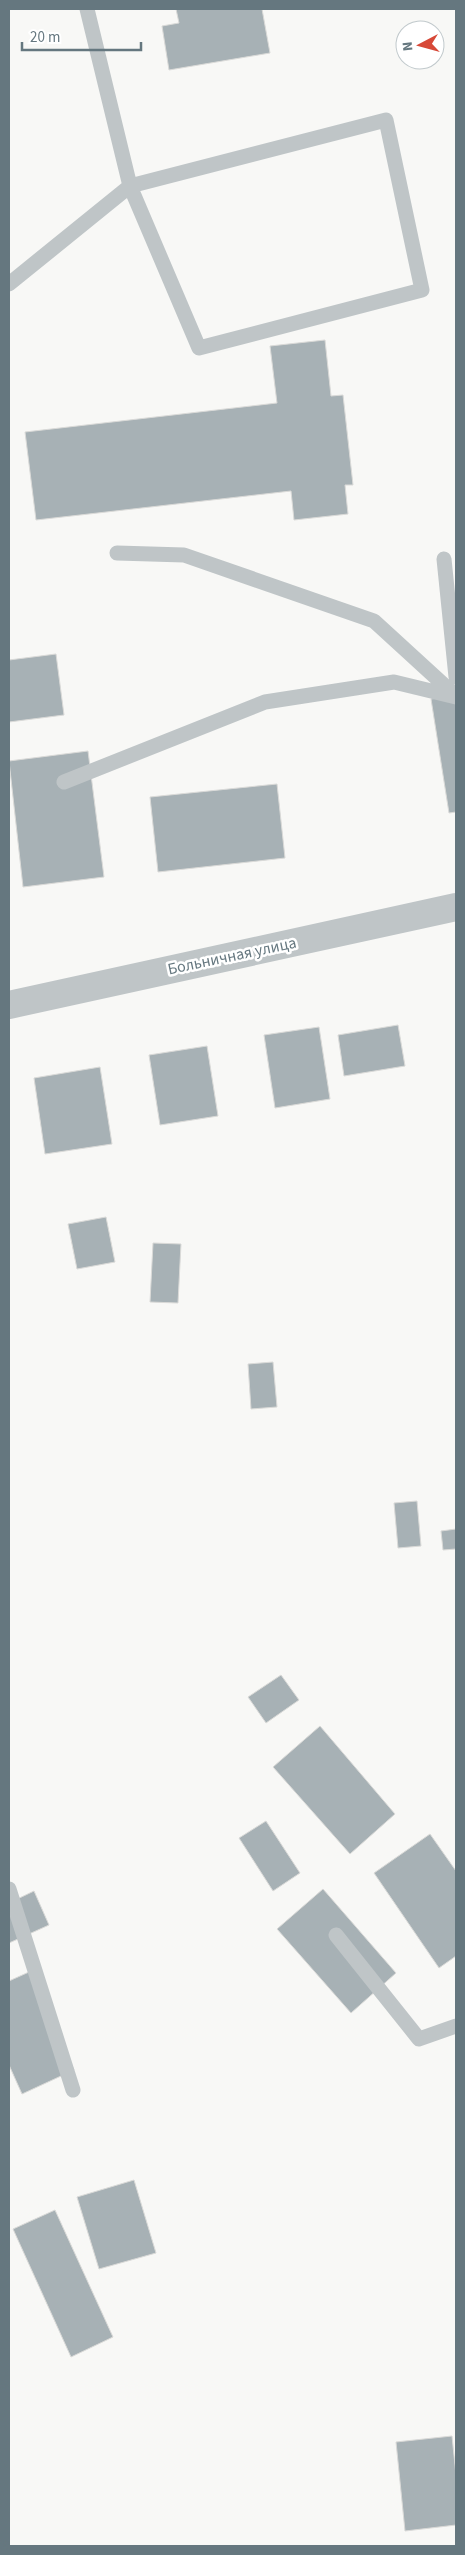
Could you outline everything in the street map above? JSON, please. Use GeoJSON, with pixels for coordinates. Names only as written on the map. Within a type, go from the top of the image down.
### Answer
{"type":"FeatureCollection","features":[{"type":"Feature","properties":{"kind":"street","name":"Больничная улица"},"geometry":{"type":"LineString","coordinates":[[9,1005],[456,907]]}},
{"type":"Feature","properties":{"kind":"lane"},"geometry":{"type":"LineString","coordinates":[[9,284],[130,186],[386,120],[422,290],[199,348],[130,186],[86,9]]}},
{"type":"Feature","properties":{"kind":"lane"},"geometry":{"type":"LineString","coordinates":[[117,553],[184,555],[374,620],[456,696]]}},
{"type":"Feature","properties":{"kind":"lane"},"geometry":{"type":"LineString","coordinates":[[444,559],[456,677]]}},
{"type":"Feature","properties":{"kind":"lane"},"geometry":{"type":"LineString","coordinates":[[64,782],[265,702],[394,682],[456,696]]}},
{"type":"Feature","properties":{"kind":"lane"},"geometry":{"type":"LineString","coordinates":[[9,1889],[73,2090]]}},
{"type":"Feature","properties":{"kind":"lane"},"geometry":{"type":"LineString","coordinates":[[336,1935],[419,2039],[456,2026]]}},
{"type":"Feature","properties":{"kind":"building"},"geometry":{"type":"Polygon","coordinates":[[[176,9],[262,9],[270,53],[169,70],[162,26],[179,23],[176,9]]]}},
{"type":"Feature","properties":{"kind":"building"},"geometry":{"type":"Polygon","coordinates":[[[325,340],[331,396],[343,395],[353,485],[345,485],[348,514],[294,520],[291,491],[36,520],[25,432],[277,403],[270,346],[325,340]]]}},
{"type":"Feature","properties":{"kind":"building"},"geometry":{"type":"Polygon","coordinates":[[[56,654],[64,715],[9,722],[9,660],[56,654]]]}},
{"type":"Feature","properties":{"kind":"building"},"geometry":{"type":"Polygon","coordinates":[[[456,695],[456,812],[449,813],[431,699],[456,695]]]}},
{"type":"Feature","properties":{"kind":"building"},"geometry":{"type":"Polygon","coordinates":[[[88,751],[104,877],[23,887],[9,761],[88,751]]]}},
{"type":"Feature","properties":{"kind":"building"},"geometry":{"type":"Polygon","coordinates":[[[277,784],[285,858],[158,872],[150,797],[277,784]]]}},
{"type":"Feature","properties":{"kind":"building"},"geometry":{"type":"Polygon","coordinates":[[[398,1025],[405,1066],[344,1076],[338,1035],[398,1025]]]}},
{"type":"Feature","properties":{"kind":"building"},"geometry":{"type":"Polygon","coordinates":[[[319,1027],[330,1099],[275,1108],[264,1035],[319,1027]]]}},
{"type":"Feature","properties":{"kind":"building"},"geometry":{"type":"Polygon","coordinates":[[[207,1046],[218,1116],[160,1125],[149,1055],[207,1046]]]}},
{"type":"Feature","properties":{"kind":"building"},"geometry":{"type":"Polygon","coordinates":[[[100,1067],[112,1144],[45,1154],[34,1078],[100,1067]]]}},
{"type":"Feature","properties":{"kind":"building"},"geometry":{"type":"Polygon","coordinates":[[[106,1217],[115,1262],[77,1269],[68,1224],[106,1217]]]}},
{"type":"Feature","properties":{"kind":"building"},"geometry":{"type":"Polygon","coordinates":[[[153,1243],[181,1244],[178,1303],[150,1302],[153,1243]]]}},
{"type":"Feature","properties":{"kind":"building"},"geometry":{"type":"Polygon","coordinates":[[[273,1362],[277,1407],[251,1409],[248,1364],[273,1362]]]}},
{"type":"Feature","properties":{"kind":"building"},"geometry":{"type":"Polygon","coordinates":[[[417,1501],[421,1546],[398,1548],[394,1503],[417,1501]]]}},
{"type":"Feature","properties":{"kind":"building"},"geometry":{"type":"Polygon","coordinates":[[[456,1529],[456,1549],[443,1550],[441,1531],[456,1529]]]}},
{"type":"Feature","properties":{"kind":"building"},"geometry":{"type":"Polygon","coordinates":[[[281,1675],[299,1700],[266,1723],[248,1697],[281,1675]]]}},
{"type":"Feature","properties":{"kind":"building"},"geometry":{"type":"Polygon","coordinates":[[[320,1726],[395,1814],[350,1854],[273,1767],[320,1726]]]}},
{"type":"Feature","properties":{"kind":"building"},"geometry":{"type":"Polygon","coordinates":[[[266,1821],[300,1873],[273,1891],[239,1838],[266,1821]]]}},
{"type":"Feature","properties":{"kind":"building"},"geometry":{"type":"Polygon","coordinates":[[[430,1834],[456,1871],[456,1956],[439,1968],[374,1873],[430,1834]]]}},
{"type":"Feature","properties":{"kind":"building"},"geometry":{"type":"Polygon","coordinates":[[[323,1889],[396,1973],[351,2013],[277,1929],[323,1889]]]}},
{"type":"Feature","properties":{"kind":"building"},"geometry":{"type":"Polygon","coordinates":[[[34,1891],[49,1925],[9,1943],[9,1903],[34,1891]]]}},
{"type":"Feature","properties":{"kind":"building"},"geometry":{"type":"Polygon","coordinates":[[[29,1972],[74,2070],[22,2094],[9,2065],[9,1981],[29,1972]]]}},
{"type":"Feature","properties":{"kind":"building"},"geometry":{"type":"Polygon","coordinates":[[[134,2180],[156,2253],[99,2269],[77,2197],[134,2180]]]}},
{"type":"Feature","properties":{"kind":"building"},"geometry":{"type":"Polygon","coordinates":[[[55,2210],[113,2337],[71,2357],[13,2229],[55,2210]]]}},
{"type":"Feature","properties":{"kind":"building"},"geometry":{"type":"Polygon","coordinates":[[[452,2436],[456,2475],[456,2525],[405,2531],[396,2442],[452,2436]]]}}]}
